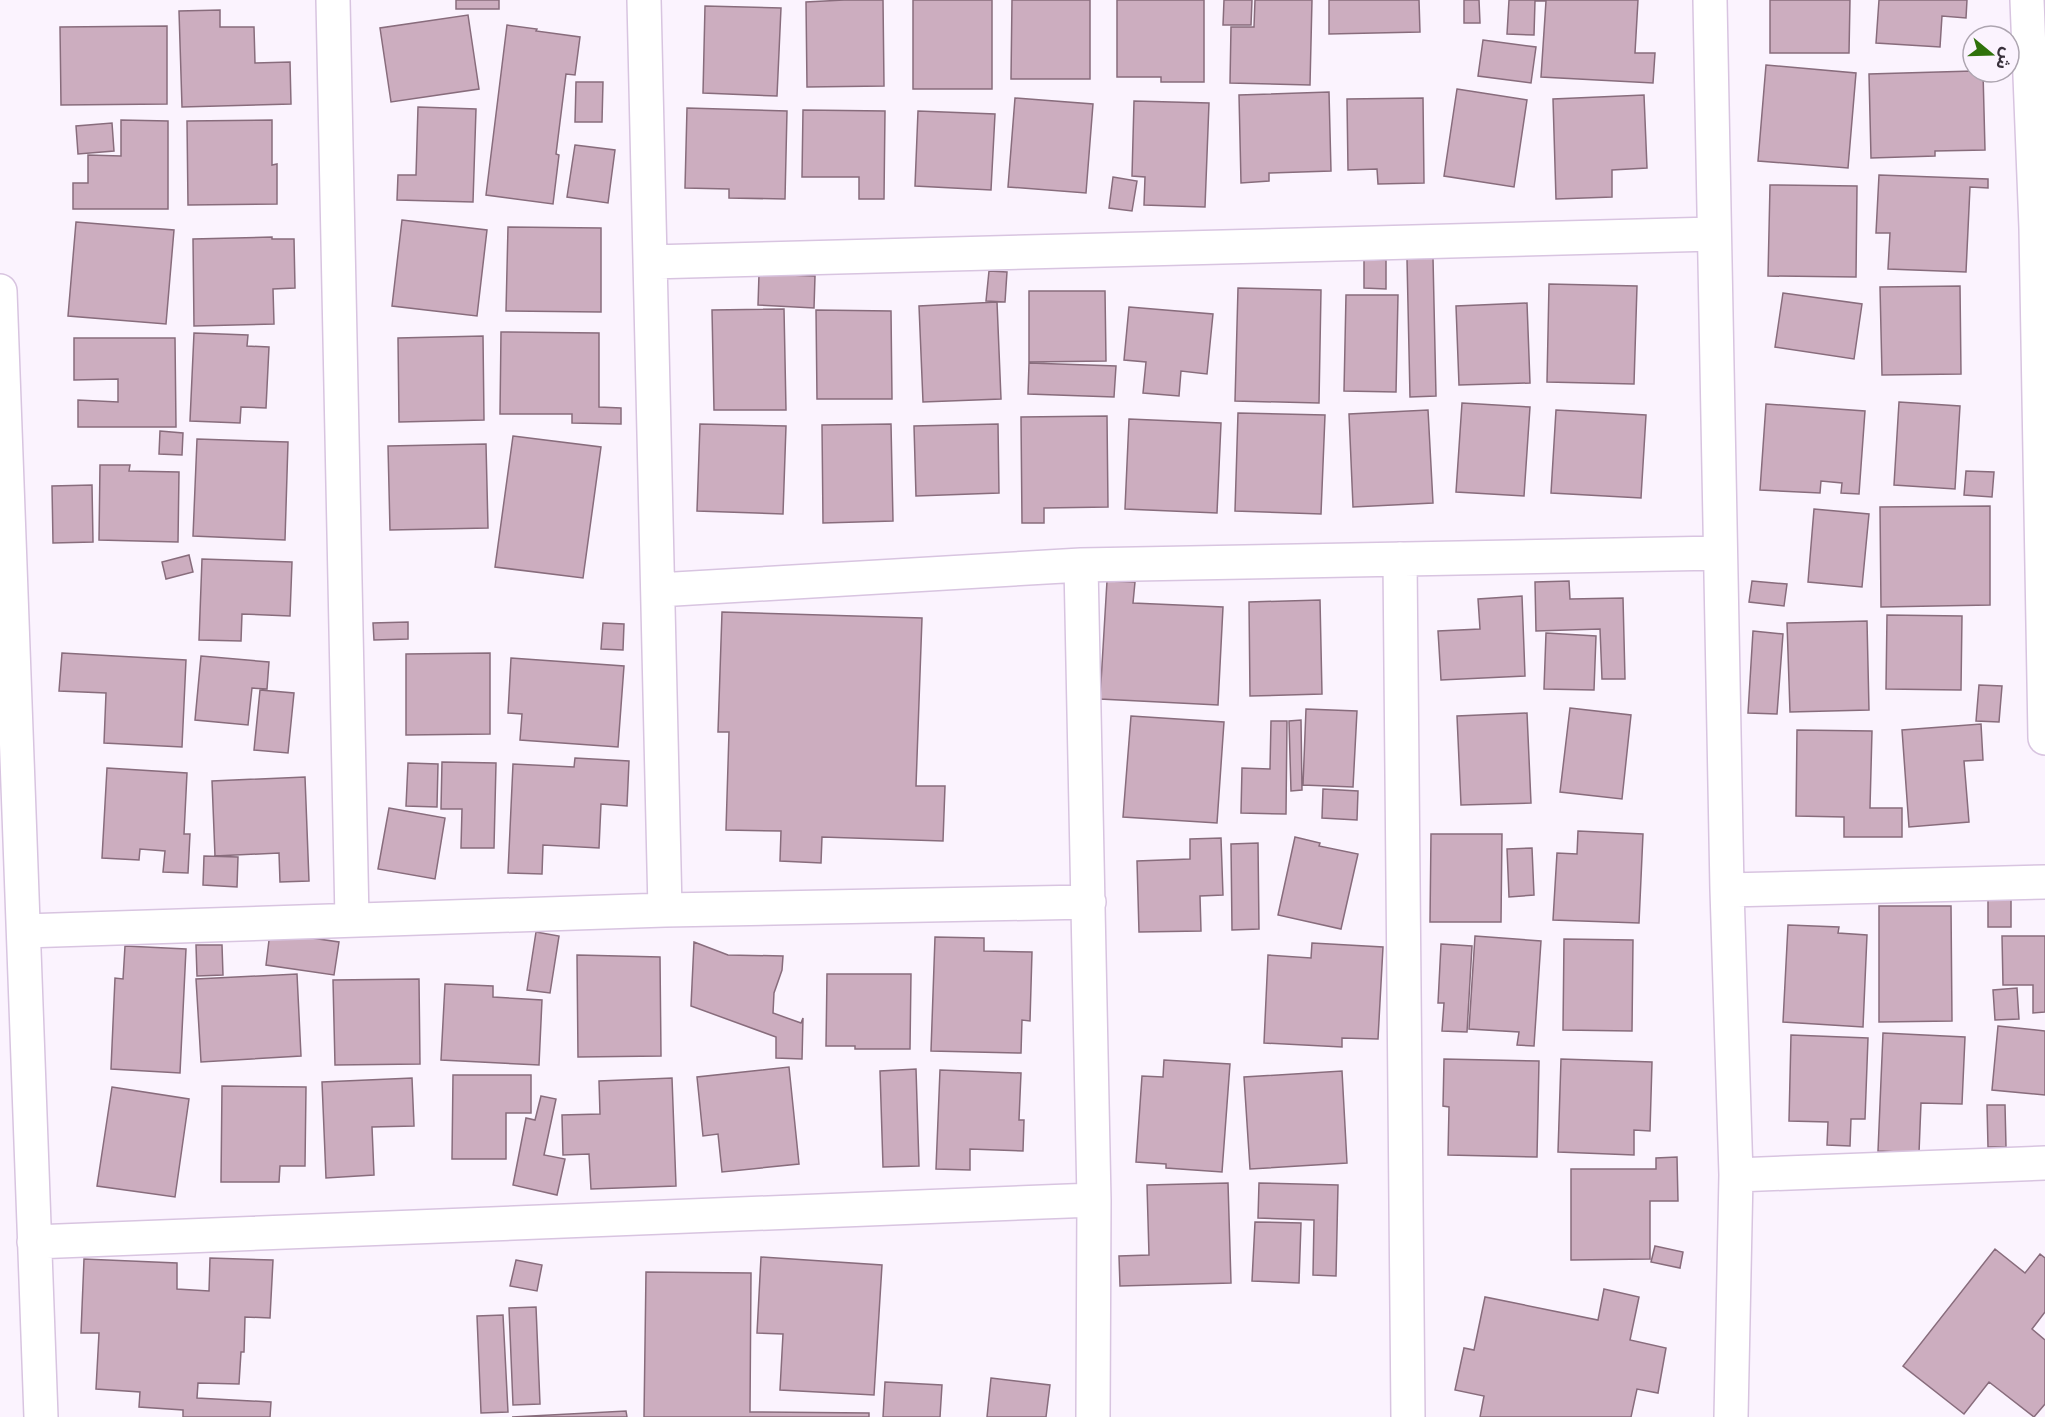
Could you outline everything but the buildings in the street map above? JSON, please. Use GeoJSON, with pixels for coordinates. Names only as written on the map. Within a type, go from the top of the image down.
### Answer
{"type":"FeatureCollection","features":[{"type":"Feature","properties":{"kind":"street"},"geometry":{"type":"LineString","coordinates":[[333,0],[352,920]]}},
{"type":"Feature","properties":{"kind":"street"},"geometry":{"type":"LineString","coordinates":[[644,0],[665,910]]}},
{"type":"Feature","properties":{"kind":"street"},"geometry":{"type":"LineString","coordinates":[[1710,0],[1726,890],[1736,1175],[1731,1417]]}},
{"type":"Feature","properties":{"kind":"street"},"geometry":{"type":"LineString","coordinates":[[2027,0],[2040,228],[2045,738]]}},
{"type":"Feature","properties":{"kind":"street"},"geometry":{"type":"LineString","coordinates":[[650,262],[1714,234]]}},
{"type":"Feature","properties":{"kind":"street"},"geometry":{"type":"LineString","coordinates":[[0,291],[6,600],[24,931],[41,1417]]}},
{"type":"Feature","properties":{"kind":"street"},"geometry":{"type":"LineString","coordinates":[[658,590],[1081,565],[1720,553]]}},
{"type":"Feature","properties":{"kind":"street"},"geometry":{"type":"LineString","coordinates":[[1400,559],[1408,1417]]}},
{"type":"Feature","properties":{"kind":"street"},"geometry":{"type":"LineString","coordinates":[[1081,565],[1094,1200],[1093,1417]]}},
{"type":"Feature","properties":{"kind":"street"},"geometry":{"type":"LineString","coordinates":[[1726,890],[2045,882]]}},
{"type":"Feature","properties":{"kind":"street"},"geometry":{"type":"LineString","coordinates":[[24,931],[665,910],[1089,902]]}},
{"type":"Feature","properties":{"kind":"street"},"geometry":{"type":"LineString","coordinates":[[1736,1175],[2045,1163]]}},
{"type":"Feature","properties":{"kind":"street"},"geometry":{"type":"LineString","coordinates":[[34,1242],[1094,1200]]}}]}
